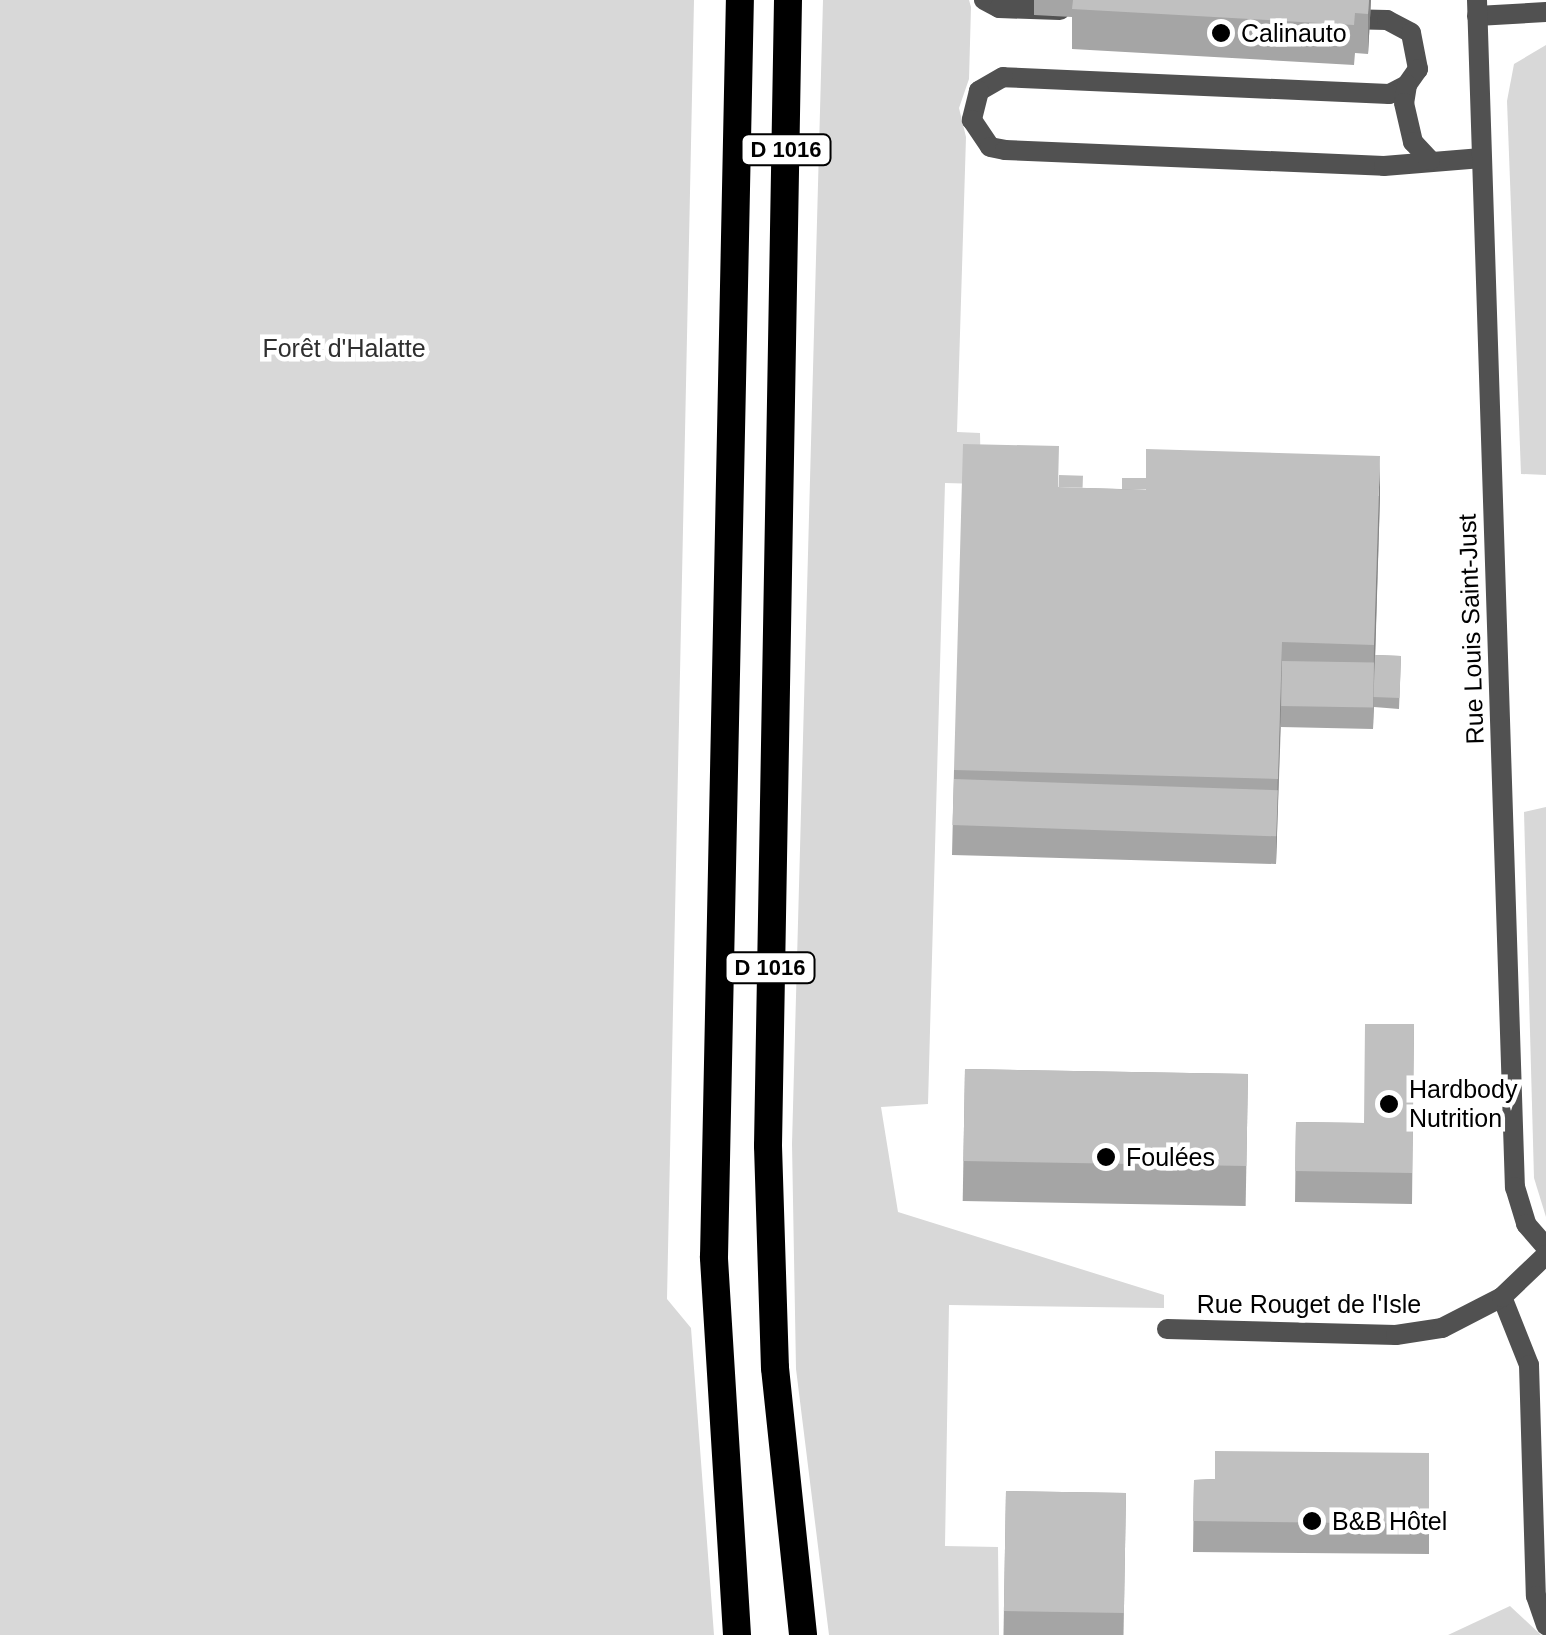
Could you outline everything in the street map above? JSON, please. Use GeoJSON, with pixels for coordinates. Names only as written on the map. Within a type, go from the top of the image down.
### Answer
{"type":"FeatureCollection","features":[{"type":"Feature","properties":{"kind":"highway","name":"D 1016"},"geometry":{"type":"LineString","coordinates":[[737,1635],[714,1257],[740,0]]}},
{"type":"Feature","properties":{"kind":"highway","name":"D 1016"},"geometry":{"type":"LineString","coordinates":[[788,0],[769,1204],[781,1448],[803,1635]]}},
{"type":"Feature","properties":{"kind":"street"},"geometry":{"type":"LineString","coordinates":[[984,0],[999,8],[1077,10]]}},
{"type":"Feature","properties":{"kind":"street"},"geometry":{"type":"LineString","coordinates":[[1477,8],[1546,12]]}},
{"type":"Feature","properties":{"kind":"street","name":"Rue Louis Saint-Just"},"geometry":{"type":"LineString","coordinates":[[1477,8],[1515,1187],[1526,1224],[1546,1251]]}},
{"type":"Feature","properties":{"kind":"street"},"geometry":{"type":"LineString","coordinates":[[1329,18],[1402,24],[1418,49],[1418,69],[1407,84],[1389,94],[1003,77],[979,91],[972,120],[990,147],[1005,150],[1384,166],[1482,158]]}},
{"type":"Feature","properties":{"kind":"street"},"geometry":{"type":"LineString","coordinates":[[1407,84],[1404,103],[1413,142],[1430,160]]}},
{"type":"Feature","properties":{"kind":"street","name":"Rue Rouget de l'Isle"},"geometry":{"type":"LineString","coordinates":[[1167,1328],[1420,1333],[1468,1319],[1502,1297],[1546,1251]]}},
{"type":"Feature","properties":{"kind":"street"},"geometry":{"type":"LineString","coordinates":[[1502,1297],[1522,1333],[1529,1365],[1536,1596],[1546,1625]]}},
{"type":"Feature","properties":{"kind":"green space","name":"Forêt d'Halatte"},"geometry":{"type":"Polygon","coordinates":[[[0,0],[694,0],[667,1299],[691,1328],[714,1635],[0,1635],[0,0]]]}},
{"type":"Feature","properties":{"kind":"green space"},"geometry":{"type":"Polygon","coordinates":[[[823,0],[969,0],[971,7],[969,79],[959,108],[966,137],[957,432],[980,433],[981,484],[945,483],[928,1104],[881,1107],[898,1212],[1164,1295],[1164,1308],[949,1305],[945,1546],[998,1547],[999,1635],[829,1635],[796,1369],[792,1144],[823,0]]]}},
{"type":"Feature","properties":{"kind":"green space"},"geometry":{"type":"Polygon","coordinates":[[[1546,45],[1546,475],[1521,474],[1507,101],[1514,64],[1546,45]]]}},
{"type":"Feature","properties":{"kind":"green space"},"geometry":{"type":"Polygon","coordinates":[[[1546,807],[1546,1217],[1534,1178],[1524,812],[1546,807]]]}},
{"type":"Feature","properties":{"kind":"green space"},"geometry":{"type":"Polygon","coordinates":[[[1510,1606],[1541,1635],[1448,1635],[1510,1606]]]}},
{"type":"Feature","properties":{"kind":"building"},"geometry":{"type":"Polygon","coordinates":[[[1073,0],[1369,0],[1368,14],[1355,13],[1354,25],[1072,9],[1073,0]]]}},
{"type":"Feature","properties":{"kind":"building"},"geometry":{"type":"Polygon","coordinates":[[[963,444],[1059,446],[1058,487],[1146,490],[1146,449],[1380,456],[1374,645],[1282,642],[1278,779],[954,770],[963,444]]]}},
{"type":"Feature","properties":{"kind":"building"},"geometry":{"type":"Polygon","coordinates":[[[1059,475],[1083,476],[1083,488],[1059,487],[1059,475]]]}},
{"type":"Feature","properties":{"kind":"building"},"geometry":{"type":"Polygon","coordinates":[[[1122,478],[1146,478],[1146,489],[1122,489],[1122,478]]]}},
{"type":"Feature","properties":{"kind":"building"},"geometry":{"type":"Polygon","coordinates":[[[1375,655],[1401,656],[1400,698],[1374,697],[1375,655]]]}},
{"type":"Feature","properties":{"kind":"building"},"geometry":{"type":"Polygon","coordinates":[[[1282,661],[1374,663],[1373,708],[1281,706],[1282,661]]]}},
{"type":"Feature","properties":{"kind":"building"},"geometry":{"type":"Polygon","coordinates":[[[954,779],[1278,790],[1276,836],[952,825],[954,779]]]}},
{"type":"Feature","properties":{"kind":"building","name":"Hardbody Nutrition"},"geometry":{"type":"Polygon","coordinates":[[[1365,1024],[1414,1024],[1412,1173],[1295,1171],[1296,1122],[1364,1123],[1365,1024]]]}},
{"type":"Feature","properties":{"kind":"building"},"geometry":{"type":"Polygon","coordinates":[[[965,1069],[1248,1074],[1246,1166],[963,1161],[965,1069]]]}},
{"type":"Feature","properties":{"kind":"building"},"geometry":{"type":"Polygon","coordinates":[[[1215,1451],[1429,1453],[1429,1524],[1193,1521],[1194,1480],[1215,1479],[1215,1451]]]}},
{"type":"Feature","properties":{"kind":"building"},"geometry":{"type":"Polygon","coordinates":[[[1006,1491],[1126,1493],[1124,1613],[1004,1611],[1006,1491]]]}},
{"type":"Feature","properties":{"kind":"place","name":"Calinauto"},"geometry":{"type":"Point","coordinates":[1221,33]}},
{"type":"Feature","properties":{"kind":"place","name":"Hardbody Nutrition"},"geometry":{"type":"Point","coordinates":[1389,1104]}},
{"type":"Feature","properties":{"kind":"place","name":"Foulées"},"geometry":{"type":"Point","coordinates":[1106,1157]}},
{"type":"Feature","properties":{"kind":"place","name":"B&B Hôtel"},"geometry":{"type":"Point","coordinates":[1312,1521]}}]}
